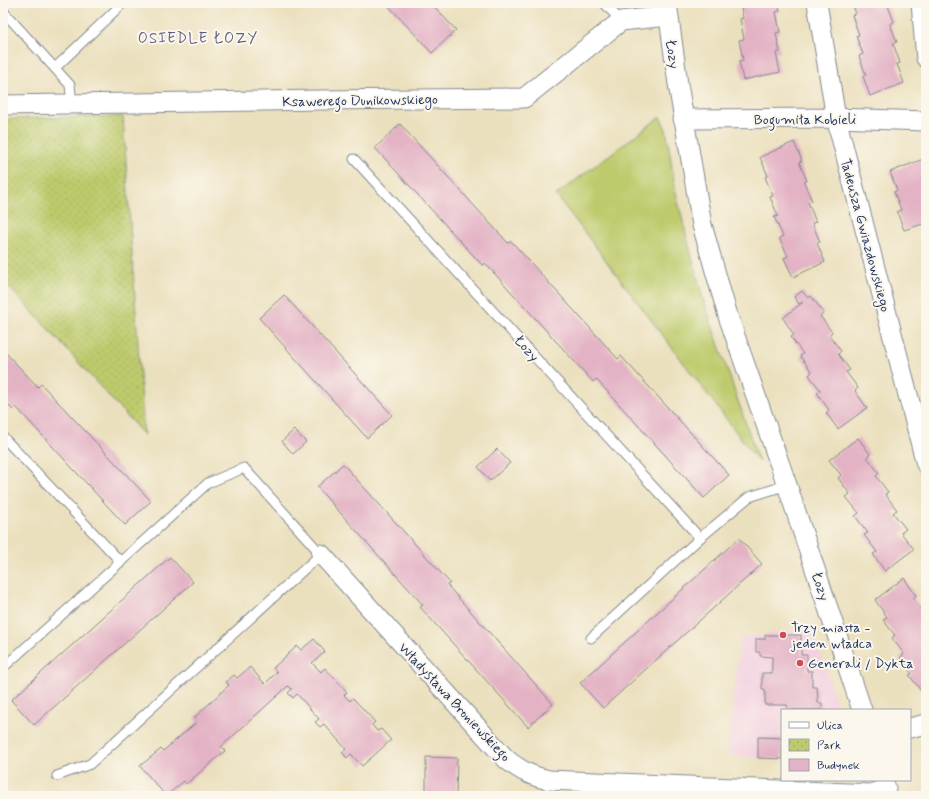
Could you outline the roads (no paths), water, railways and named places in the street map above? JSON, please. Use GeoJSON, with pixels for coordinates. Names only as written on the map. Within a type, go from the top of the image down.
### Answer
{"type":"FeatureCollection","features":[{"type":"Feature","properties":{"kind":"street","name":"Tadeusza Gwiazdowskiego"},"geometry":{"type":"LineString","coordinates":[[817,3],[836,118],[926,464]]}},
{"type":"Feature","properties":{"kind":"street"},"geometry":{"type":"LineString","coordinates":[[921,3],[926,58]]}},
{"type":"Feature","properties":{"kind":"street","name":"Łozy"},"geometry":{"type":"LineString","coordinates":[[621,21],[668,10],[683,119],[702,224],[728,316],[787,484],[862,709]]}},
{"type":"Feature","properties":{"kind":"street","name":"Ksawerego Dunikowskiego"},"geometry":{"type":"LineString","coordinates":[[3,105],[524,98],[621,21]]}},
{"type":"Feature","properties":{"kind":"street","name":"Bogumiła Kobieli"},"geometry":{"type":"LineString","coordinates":[[683,119],[836,118],[926,121]]}},
{"type":"Feature","properties":{"kind":"street","name":"Władysława Broniewskiego"},"geometry":{"type":"LineString","coordinates":[[321,554],[506,759],[520,770],[532,776],[549,780],[871,794],[886,788]]}},
{"type":"Feature","properties":{"kind":"street"},"geometry":{"type":"LineString","coordinates":[[911,728],[926,724]]}},
{"type":"Feature","properties":{"kind":"lane"},"geometry":{"type":"LineString","coordinates":[[55,68],[123,3]]}},
{"type":"Feature","properties":{"kind":"lane"},"geometry":{"type":"LineString","coordinates":[[604,3],[621,21]]}},
{"type":"Feature","properties":{"kind":"lane"},"geometry":{"type":"LineString","coordinates":[[3,11],[70,85],[72,105]]}},
{"type":"Feature","properties":{"kind":"lane","name":"Łozy"},"geometry":{"type":"LineString","coordinates":[[354,159],[700,538]]}},
{"type":"Feature","properties":{"kind":"lane"},"geometry":{"type":"LineString","coordinates":[[3,437],[121,562]]}},
{"type":"Feature","properties":{"kind":"lane","name":"Władysława Broniewskiego"},"geometry":{"type":"LineString","coordinates":[[6,666],[208,483],[244,468],[321,554]]}},
{"type":"Feature","properties":{"kind":"lane"},"geometry":{"type":"LineString","coordinates":[[591,638],[700,538],[749,497],[787,484]]}},
{"type":"Feature","properties":{"kind":"lane"},"geometry":{"type":"LineString","coordinates":[[57,776],[90,764],[321,554]]}},
{"type":"Feature","properties":{"kind":"place","name":"Trzy miasta - jeden władca"},"geometry":{"type":"Point","coordinates":[783,635]}},
{"type":"Feature","properties":{"kind":"place","name":"Generali / Dykta"},"geometry":{"type":"Point","coordinates":[800,663]}},
{"type":"Feature","properties":{"kind":"district","name":"OSIEDLE ŁOZY"},"geometry":{"type":"Point","coordinates":[198,38]}}]}
